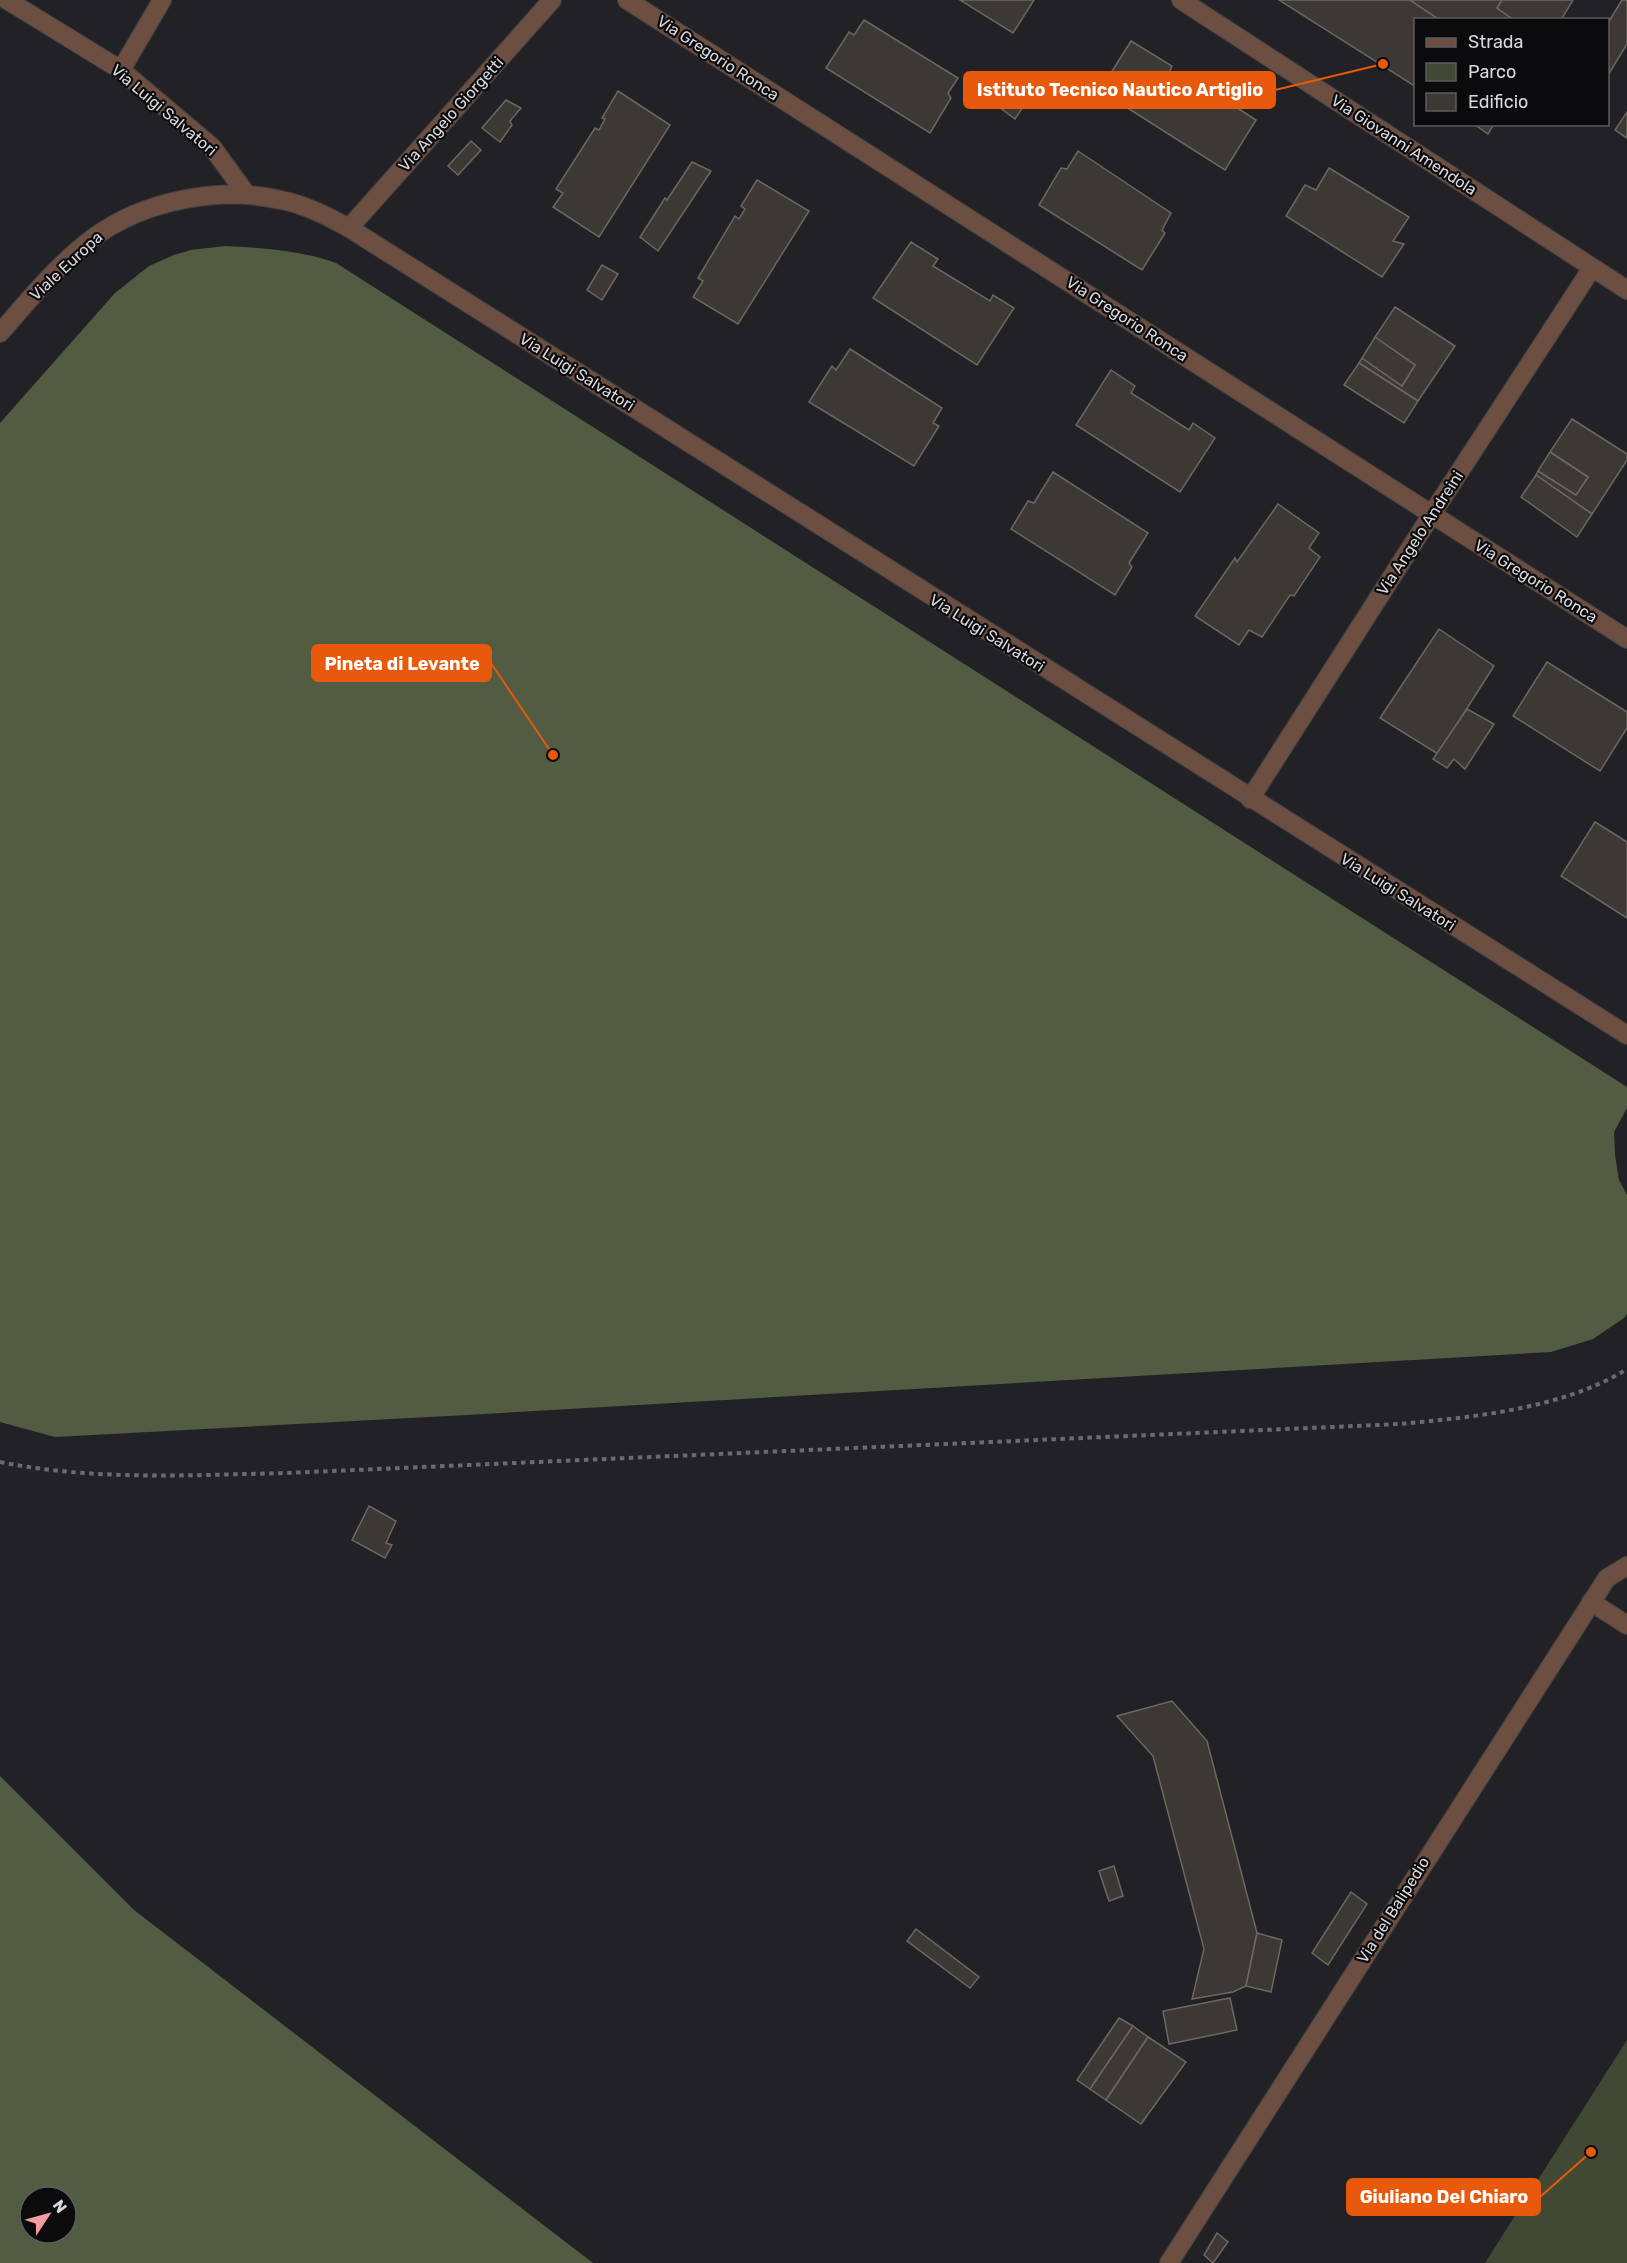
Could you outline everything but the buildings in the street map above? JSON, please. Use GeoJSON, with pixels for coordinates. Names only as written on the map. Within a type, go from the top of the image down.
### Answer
{"type":"FeatureCollection","features":[{"type":"Feature","properties":{"kind":"street","name":"Via Luigi Salvatori"},"geometry":{"type":"LineString","coordinates":[[7,0],[120,70],[212,147],[247,195]]}},
{"type":"Feature","properties":{"kind":"street"},"geometry":{"type":"LineString","coordinates":[[120,70],[162,0]]}},
{"type":"Feature","properties":{"kind":"street","name":"Via Angelo Giorgetti"},"geometry":{"type":"LineString","coordinates":[[349,228],[552,0]]}},
{"type":"Feature","properties":{"kind":"street","name":"Via Gregorio Ronca"},"geometry":{"type":"LineString","coordinates":[[627,0],[1627,639]]}},
{"type":"Feature","properties":{"kind":"street","name":"Via Giovanni Amendola"},"geometry":{"type":"LineString","coordinates":[[1181,0],[1627,290]]}},
{"type":"Feature","properties":{"kind":"street","name":"Viale Europa"},"geometry":{"type":"LineString","coordinates":[[0,333],[62,266],[92,239],[110,226],[155,207],[184,200],[247,195],[298,204],[349,228]]}},
{"type":"Feature","properties":{"kind":"street","name":"Via Luigi Salvatori"},"geometry":{"type":"LineString","coordinates":[[349,228],[1627,1035]]}},
{"type":"Feature","properties":{"kind":"street","name":"Via Angelo Andreini"},"geometry":{"type":"LineString","coordinates":[[1250,799],[1592,268]]}},
{"type":"Feature","properties":{"kind":"street","name":"Via del Balipedio"},"geometry":{"type":"LineString","coordinates":[[1170,2263],[1591,1602],[1607,1578],[1627,1566]]}},
{"type":"Feature","properties":{"kind":"street"},"geometry":{"type":"LineString","coordinates":[[1591,1602],[1627,1625]]}},
{"type":"Feature","properties":{"kind":"path"},"geometry":{"type":"LineString","coordinates":[[0,1462],[58,1472],[98,1475],[287,1473],[1389,1425],[1461,1418],[1522,1407],[1576,1393],[1627,1369]]}},
{"type":"Feature","properties":{"kind":"green space"},"geometry":{"type":"Polygon","coordinates":[[[225,246],[295,252],[336,263],[1627,1087],[1627,1108],[1614,1132],[1619,1180],[1627,1195],[1627,1314],[1624,1318],[1593,1339],[1551,1352],[55,1437],[0,1422],[0,423],[115,293],[149,266],[191,250],[225,246]]]}},
{"type":"Feature","properties":{"kind":"green space"},"geometry":{"type":"Polygon","coordinates":[[[0,1776],[134,1910],[593,2263],[0,2263],[0,1776]]]}},
{"type":"Feature","properties":{"kind":"green space"},"geometry":{"type":"Polygon","coordinates":[[[1627,2040],[1627,2263],[1485,2263],[1627,2040]]]}},
{"type":"Feature","properties":{"kind":"place","name":"Istituto Tecnico Nautico Artiglio"},"geometry":{"type":"Point","coordinates":[1383,64]}},
{"type":"Feature","properties":{"kind":"place","name":"Pineta di Levante"},"geometry":{"type":"Point","coordinates":[553,755]}},
{"type":"Feature","properties":{"kind":"place","name":"Giuliano Del Chiaro"},"geometry":{"type":"Point","coordinates":[1591,2152]}}]}
